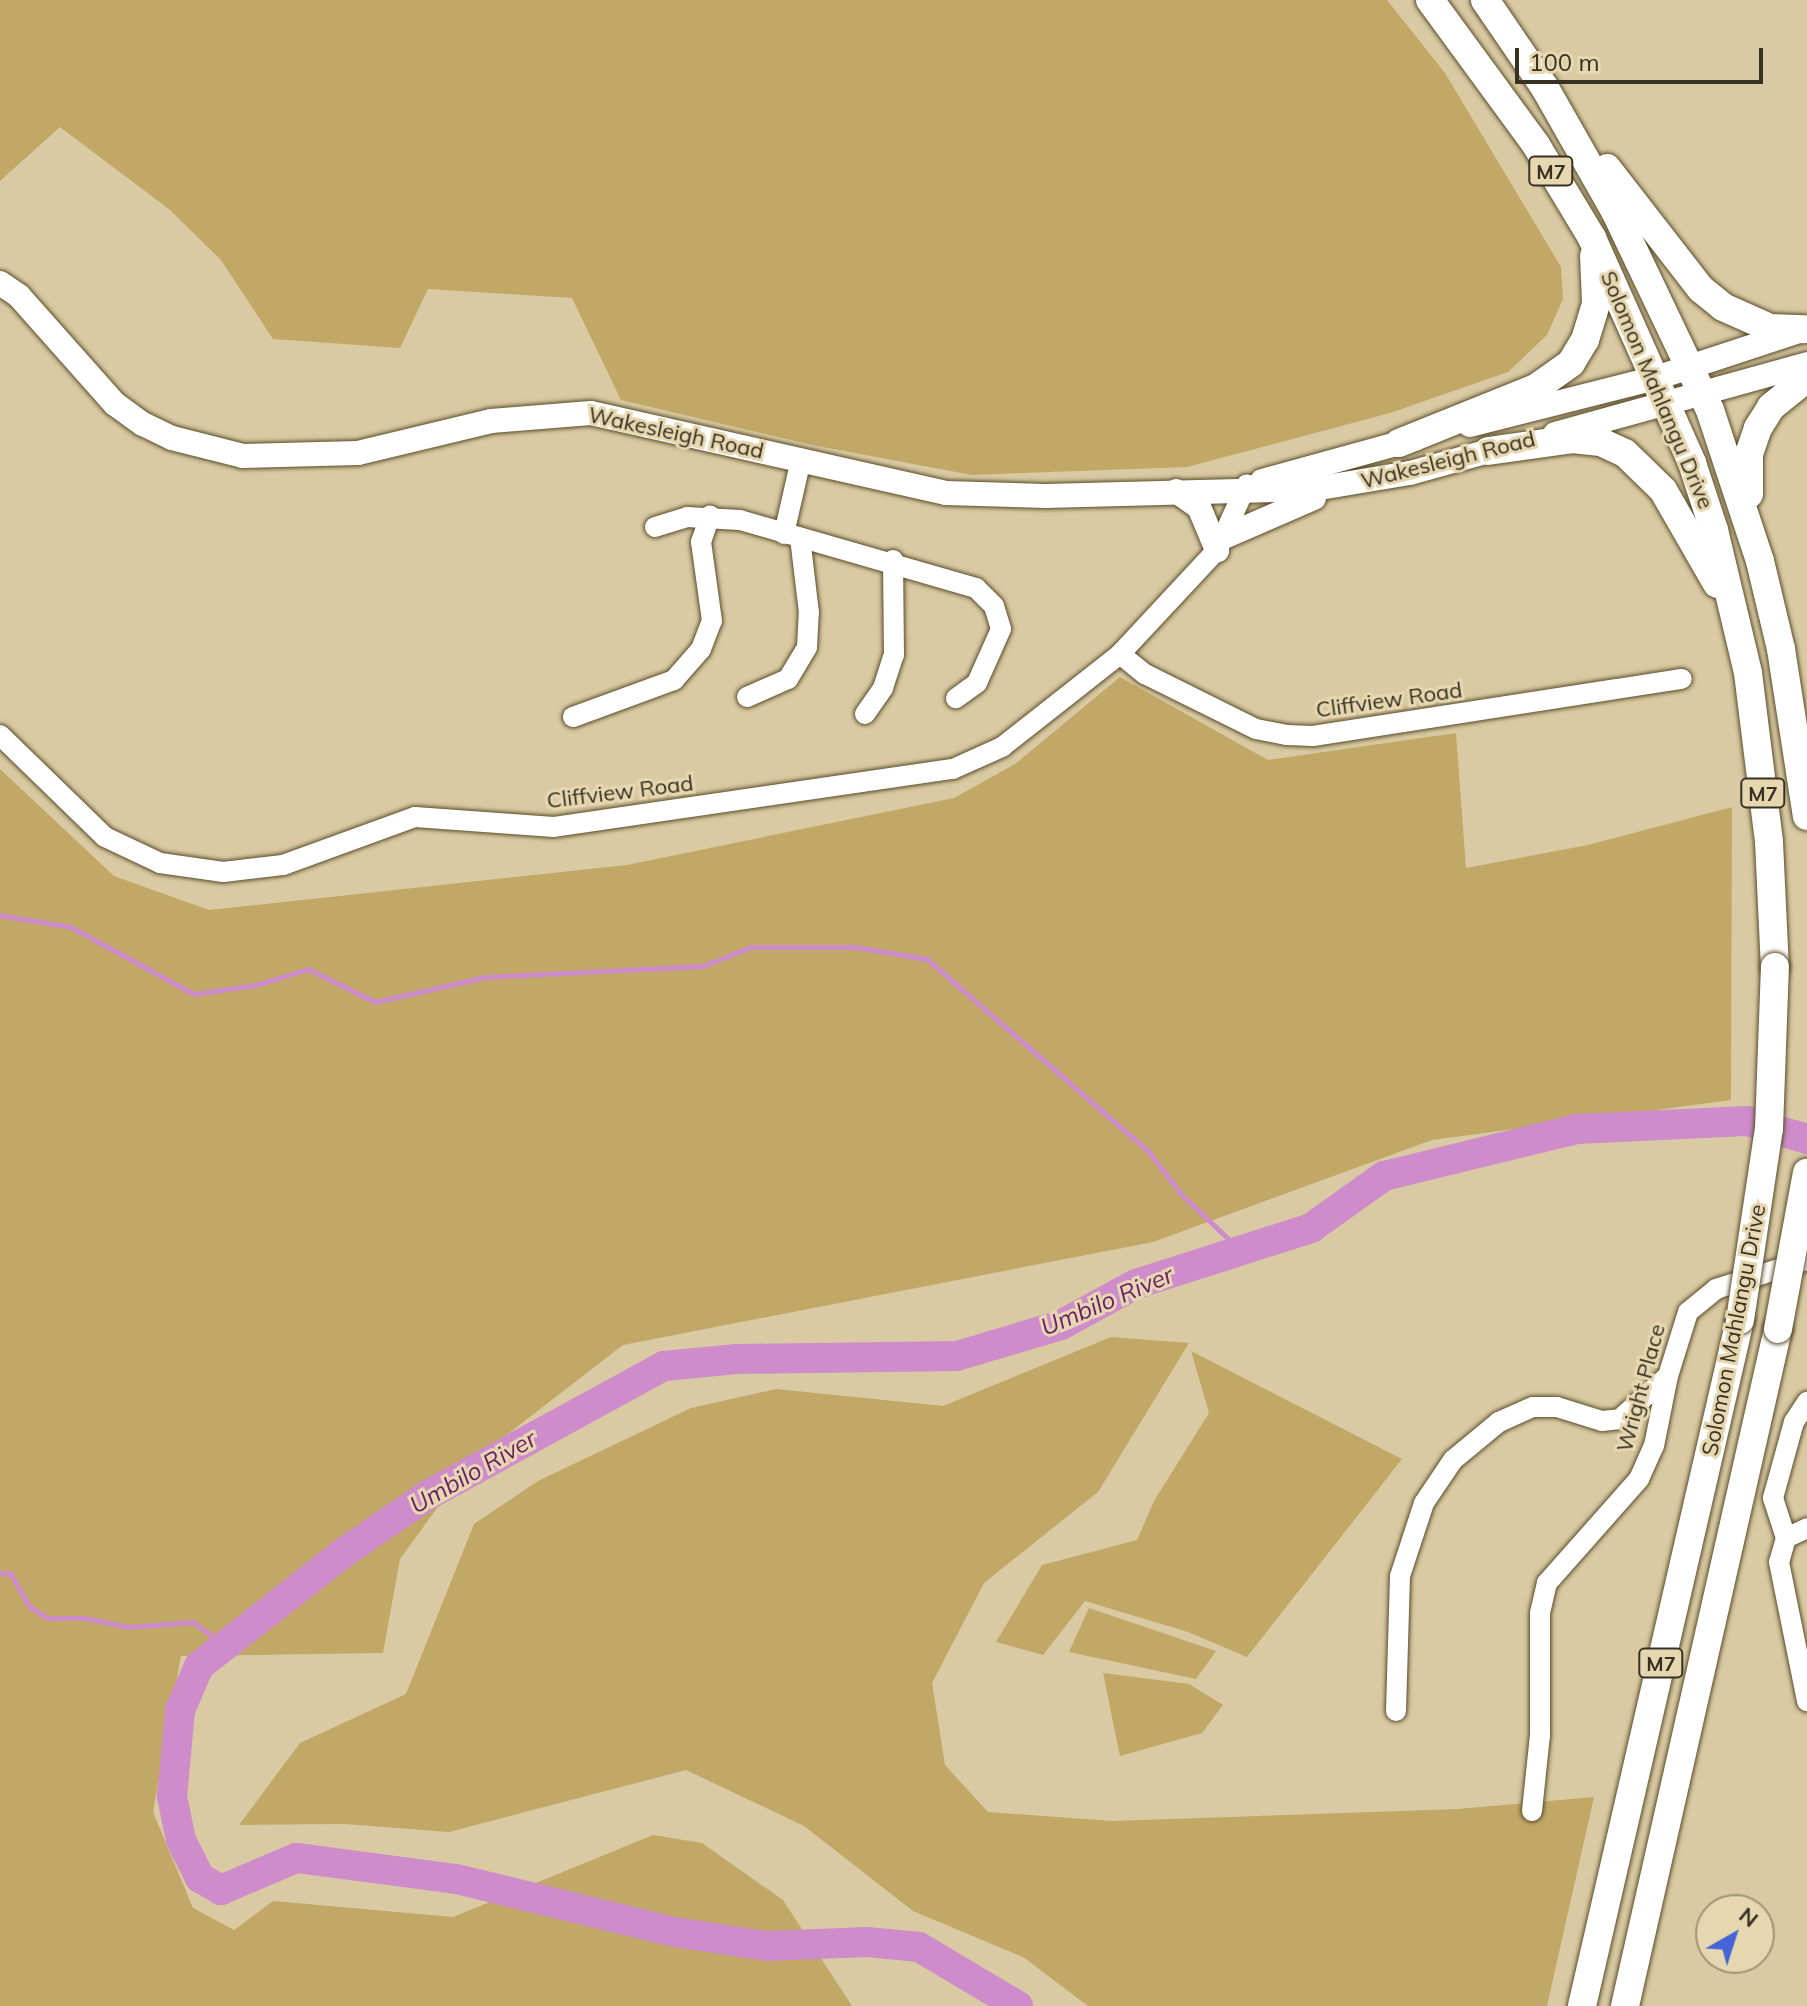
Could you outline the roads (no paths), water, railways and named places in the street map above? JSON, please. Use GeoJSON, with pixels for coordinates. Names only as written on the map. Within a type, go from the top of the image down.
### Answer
{"type":"FeatureCollection","features":[{"type":"Feature","properties":{"kind":"highway","name":"Solomon Mahlangu Drive"},"geometry":{"type":"LineString","coordinates":[[1430,0],[1536,145],[1592,238],[1667,405],[1714,530],[1736,620],[1769,842],[1775,967],[1769,1129],[1740,1320],[1582,2006]]}},
{"type":"Feature","properties":{"kind":"highway","name":"Solomon Mahlangu Drive"},"geometry":{"type":"LineString","coordinates":[[1485,0],[1545,88],[1615,211],[1702,395],[1760,561],[1783,663],[1807,816]]}},
{"type":"Feature","properties":{"kind":"highway"},"geometry":{"type":"LineString","coordinates":[[1545,88],[1701,289],[1749,322],[1806,329]]}},
{"type":"Feature","properties":{"kind":"highway"},"geometry":{"type":"LineString","coordinates":[[1399,443],[1536,388],[1571,363],[1585,340],[1596,303],[1592,238]]}},
{"type":"Feature","properties":{"kind":"highway"},"geometry":{"type":"LineString","coordinates":[[1760,561],[1747,478],[1749,454],[1771,407],[1807,378]]}},
{"type":"Feature","properties":{"kind":"highway"},"geometry":{"type":"LineString","coordinates":[[1488,451],[1572,439],[1601,442],[1625,453],[1679,513],[1736,620]]}},
{"type":"Feature","properties":{"kind":"highway","name":"Solomon Mahlangu Drive"},"geometry":{"type":"LineString","coordinates":[[1625,2006],[1778,1329],[1807,1173]]}},
{"type":"Feature","properties":{"kind":"main road","name":"Wakesleigh Road"},"geometry":{"type":"LineString","coordinates":[[0,283],[19,296],[115,404],[143,424],[208,449],[284,458],[358,453],[491,421],[591,413],[946,493],[1176,491],[1358,482],[1667,405],[1807,364]]}},
{"type":"Feature","properties":{"kind":"main road","name":"Wakesleigh Road"},"geometry":{"type":"LineString","coordinates":[[1238,489],[1399,443],[1656,378],[1806,329]]}},
{"type":"Feature","properties":{"kind":"main road"},"geometry":{"type":"LineString","coordinates":[[1176,491],[1199,507],[1220,544],[1358,482]]}},
{"type":"Feature","properties":{"kind":"street"},"geometry":{"type":"LineString","coordinates":[[747,697],[788,679],[807,647],[809,613],[792,536],[801,459]]}},
{"type":"Feature","properties":{"kind":"street","name":"Cliffview Road"},"geometry":{"type":"LineString","coordinates":[[0,735],[83,819],[134,854],[187,869],[254,870],[283,865],[415,817],[554,827],[953,769],[1002,747],[1120,654],[1220,544],[1238,489]]}},
{"type":"Feature","properties":{"kind":"street"},"geometry":{"type":"LineString","coordinates":[[573,717],[674,680],[701,649],[712,621],[701,542],[710,516]]}},
{"type":"Feature","properties":{"kind":"street"},"geometry":{"type":"LineString","coordinates":[[655,527],[710,516],[893,560],[966,583],[994,606],[1001,629],[972,690],[956,698]]}},
{"type":"Feature","properties":{"kind":"street"},"geometry":{"type":"LineString","coordinates":[[865,714],[883,688],[894,655],[893,560]]}},
{"type":"Feature","properties":{"kind":"street","name":"Cliffview Road"},"geometry":{"type":"LineString","coordinates":[[1120,654],[1145,674],[1256,729],[1287,735],[1313,736],[1682,679]]}},
{"type":"Feature","properties":{"kind":"street","name":"Wright Place"},"geometry":{"type":"LineString","coordinates":[[1532,1811],[1540,1735],[1542,1597],[1556,1569],[1639,1479],[1654,1446],[1681,1324],[1698,1301],[1716,1289],[1807,1260]]}},
{"type":"Feature","properties":{"kind":"street"},"geometry":{"type":"LineString","coordinates":[[1396,1711],[1400,1576],[1424,1503],[1453,1460],[1499,1422],[1533,1407],[1557,1407],[1602,1421],[1620,1419],[1668,1376]]}},
{"type":"Feature","properties":{"kind":"street"},"geometry":{"type":"LineString","coordinates":[[1807,1402],[1794,1422],[1773,1498],[1786,1538],[1779,1562],[1807,1701]]}},
{"type":"Feature","properties":{"kind":"street"},"geometry":{"type":"LineString","coordinates":[[1786,1538],[1807,1528]]}},
{"type":"Feature","properties":{"kind":"waterway"},"geometry":{"type":"LineString","coordinates":[[0,915],[71,927],[194,994],[256,985],[308,969],[375,1002],[485,977],[703,966],[751,947],[855,947],[927,959],[1148,1151],[1181,1194],[1241,1251]]}},
{"type":"Feature","properties":{"kind":"waterway","name":"Umbilo River"},"geometry":{"type":"LineString","coordinates":[[1018,2006],[919,1947],[867,1942],[767,1946],[674,1932],[456,1879],[296,1858],[221,1890],[200,1878],[181,1840],[172,1797],[180,1710],[199,1666],[343,1553],[428,1495],[664,1366],[737,1359],[957,1356],[1061,1325],[1136,1284],[1311,1228],[1384,1176],[1577,1129],[1747,1121],[1807,1139]]}},
{"type":"Feature","properties":{"kind":"waterway"},"geometry":{"type":"LineString","coordinates":[[0,1573],[10,1573],[29,1606],[47,1618],[85,1618],[128,1627],[193,1622],[224,1645]]}}]}
